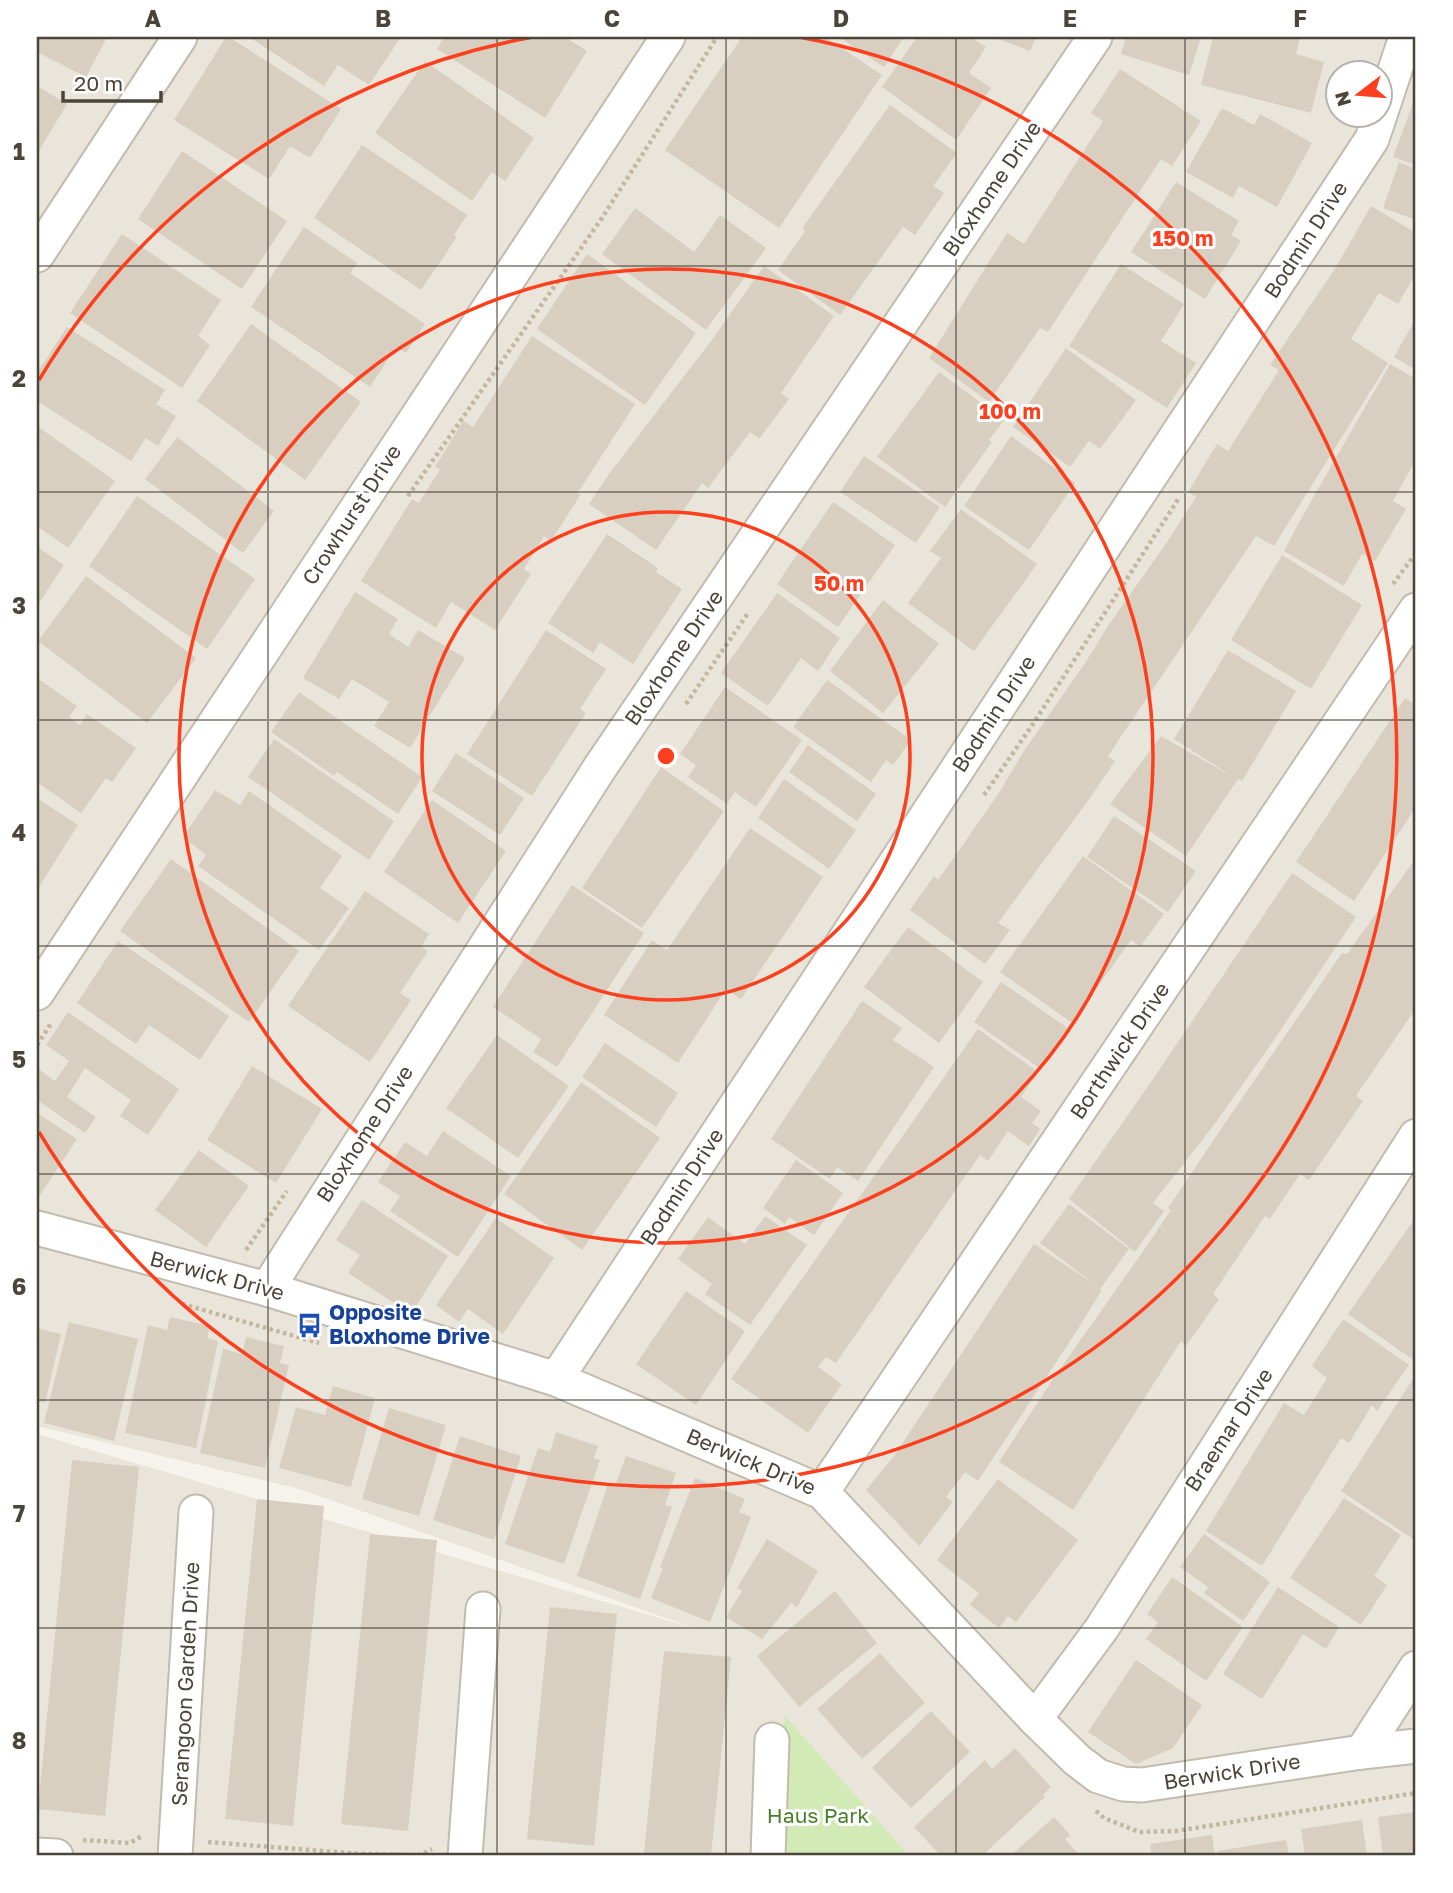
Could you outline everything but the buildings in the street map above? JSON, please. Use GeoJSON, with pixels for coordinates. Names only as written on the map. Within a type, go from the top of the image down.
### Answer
{"type":"FeatureCollection","features":[{"type":"Feature","properties":{"kind":"street"},"geometry":{"type":"LineString","coordinates":[[37,255],[180,37]]}},
{"type":"Feature","properties":{"kind":"street","name":"Crowhurst Drive"},"geometry":{"type":"LineString","coordinates":[[37,993],[667,37]]}},
{"type":"Feature","properties":{"kind":"street","name":"Bloxhome Drive"},"geometry":{"type":"LineString","coordinates":[[267,1289],[598,769],[1095,37]]}},
{"type":"Feature","properties":{"kind":"street","name":"Bodmin Drive"},"geometry":{"type":"LineString","coordinates":[[556,1379],[1372,139],[1406,37]]}},
{"type":"Feature","properties":{"kind":"street","name":"Borthwick Drive"},"geometry":{"type":"LineString","coordinates":[[822,1492],[1416,610]]}},
{"type":"Feature","properties":{"kind":"street","name":"Braemar Drive"},"geometry":{"type":"LineString","coordinates":[[1035,1720],[1102,1628],[1416,1136]]}},
{"type":"Feature","properties":{"kind":"street","name":"Berwick Drive"},"geometry":{"type":"LineString","coordinates":[[37,1228],[267,1289],[556,1379],[822,1492],[1035,1720],[1098,1776],[1122,1784],[1142,1785],[1416,1746]]}},
{"type":"Feature","properties":{"kind":"street","name":"Serangoon Garden Drive"},"geometry":{"type":"LineString","coordinates":[[176,1850],[196,1513]]}},
{"type":"Feature","properties":{"kind":"street"},"geometry":{"type":"LineString","coordinates":[[449,1852],[484,1609]]}},
{"type":"Feature","properties":{"kind":"street"},"geometry":{"type":"LineString","coordinates":[[1362,1752],[1416,1668]]}},
{"type":"Feature","properties":{"kind":"street"},"geometry":{"type":"LineString","coordinates":[[768,1856],[772,1740]]}},
{"type":"Feature","properties":{"kind":"street"},"geometry":{"type":"LineString","coordinates":[[37,1855],[66,1848]]}},
{"type":"Feature","properties":{"kind":"path"},"geometry":{"type":"LineString","coordinates":[[172,1301],[319,1343]]}},
{"type":"Feature","properties":{"kind":"path"},"geometry":{"type":"LineString","coordinates":[[1095,1810],[1104,1818],[1139,1832],[1176,1831],[1416,1793]]}},
{"type":"Feature","properties":{"kind":"path"},"geometry":{"type":"LineString","coordinates":[[66,1848],[130,1843],[143,1836],[176,1850],[199,1836],[204,1842],[362,1854],[420,1855],[449,1852]]}},
{"type":"Feature","properties":{"kind":"shaded area"},"geometry":{"type":"Polygon","coordinates":[[[37,37],[1416,37],[1416,1856],[37,1856],[37,1434],[700,1630],[296,1488],[37,1426],[37,37]]]}},
{"type":"Feature","properties":{"kind":"green space","name":"Haus Park"},"geometry":{"type":"Polygon","coordinates":[[[785,1716],[909,1856],[774,1856],[785,1716]]]}},
{"type":"Feature","properties":{"kind":"place","name":"Opposite Bloxhome Drive"},"geometry":{"type":"Point","coordinates":[309,1325]}}]}
